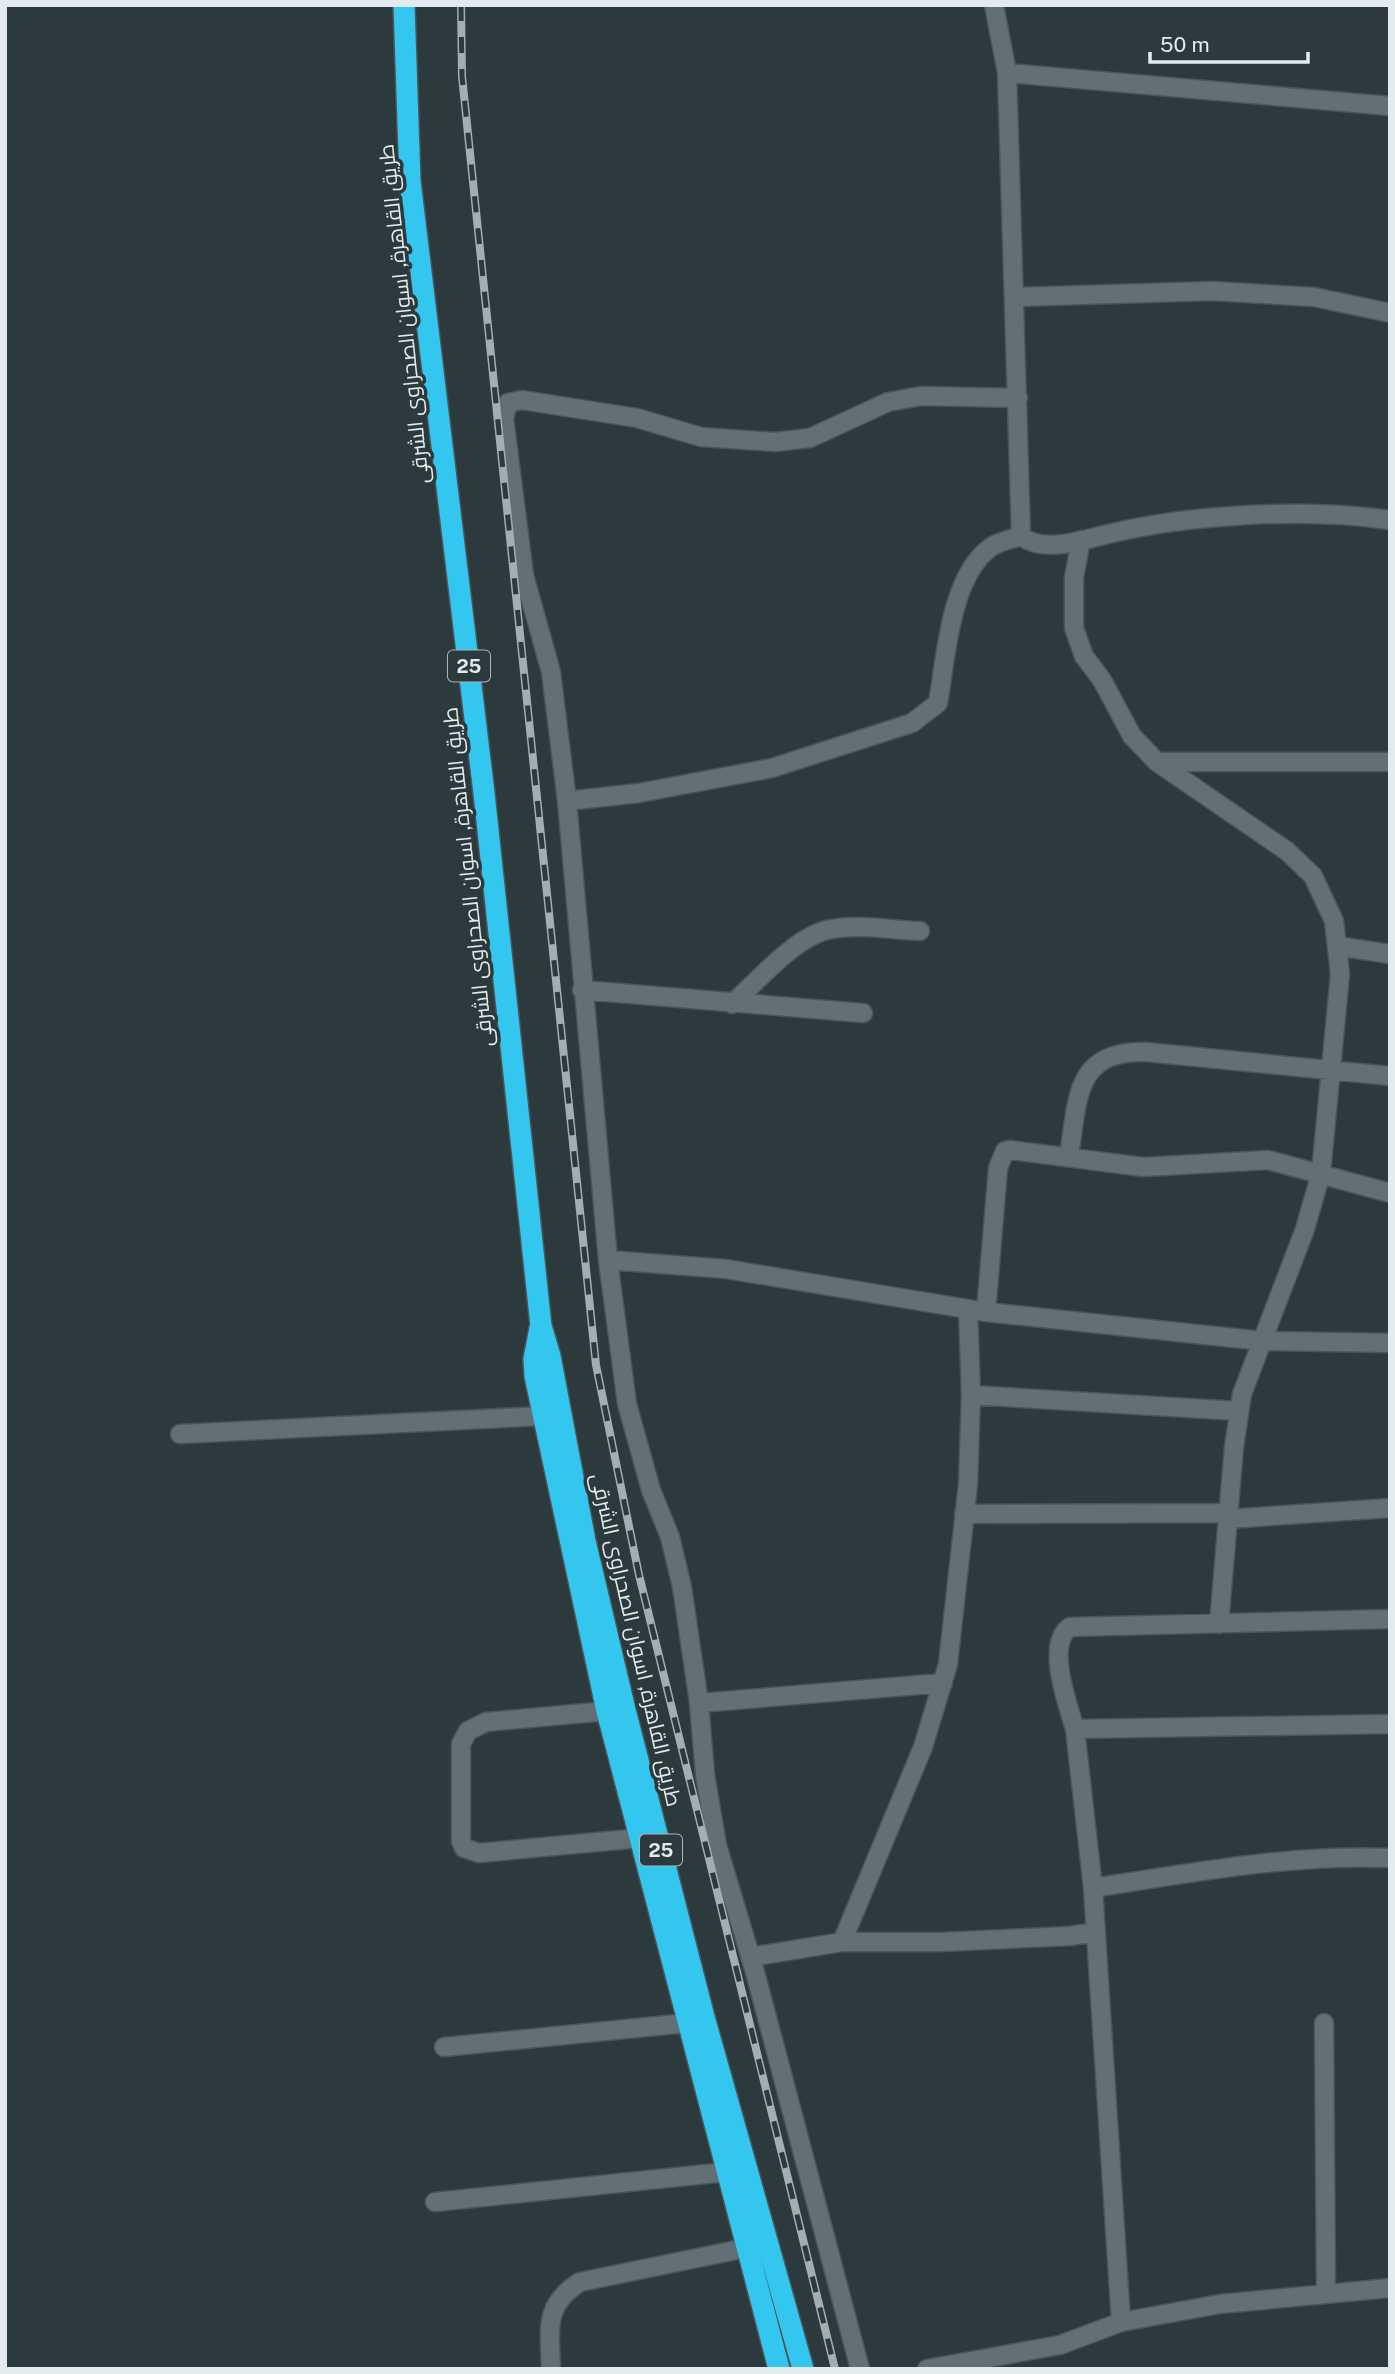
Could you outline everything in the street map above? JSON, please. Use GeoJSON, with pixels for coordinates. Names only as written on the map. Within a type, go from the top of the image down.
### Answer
{"type":"FeatureCollection","features":[{"type":"Feature","properties":{"kind":"highway","name":"طريق القاهرة, اسوان الصحراوى الشرقى"},"geometry":{"type":"LineString","coordinates":[[404,5],[410,181],[486,807],[541,1326],[551,1356],[585,1541],[631,1735],[704,2017],[803,2369]]}},
{"type":"Feature","properties":{"kind":"highway","name":"طريق القاهرة, اسوان الصحراوى الشرقى"},"geometry":{"type":"LineString","coordinates":[[541,1326],[534,1367],[607,1711],[779,2369]]}},
{"type":"Feature","properties":{"kind":"street"},"geometry":{"type":"LineString","coordinates":[[994,5],[1007,73],[1021,536]]}},
{"type":"Feature","properties":{"kind":"street"},"geometry":{"type":"LineString","coordinates":[[1007,73],[1390,106]]}},
{"type":"Feature","properties":{"kind":"street"},"geometry":{"type":"LineString","coordinates":[[1015,297],[1212,291],[1314,297],[1390,313]]}},
{"type":"Feature","properties":{"kind":"street"},"geometry":{"type":"LineString","coordinates":[[860,2369],[750,1957],[717,1845],[705,1774],[699,1703],[682,1587],[670,1537],[651,1490],[627,1404],[608,1260],[567,801],[551,672],[524,575],[504,418],[508,403],[522,400],[637,418],[701,437],[775,442],[810,438],[888,402],[921,396],[1018,398]]}},
{"type":"Feature","properties":{"kind":"street"},"geometry":{"type":"LineString","coordinates":[[567,801],[639,793],[772,768],[912,723],[938,704],[956,601],[977,562],[991,546],[1021,536],[1039,545],[1081,540],[1139,527],[1228,516],[1365,516],[1390,520]]}},
{"type":"Feature","properties":{"kind":"street"},"geometry":{"type":"LineString","coordinates":[[1081,540],[1074,577],[1074,628],[1084,656],[1102,680],[1132,736],[1157,762],[1287,851],[1313,876],[1334,921],[1340,974],[1321,1173],[1305,1229],[1242,1394],[1219,1624]]}},
{"type":"Feature","properties":{"kind":"street"},"geometry":{"type":"LineString","coordinates":[[1157,762],[1390,762]]}},
{"type":"Feature","properties":{"kind":"street"},"geometry":{"type":"LineString","coordinates":[[732,1004],[812,936],[830,929],[920,931]]}},
{"type":"Feature","properties":{"kind":"street"},"geometry":{"type":"LineString","coordinates":[[1337,946],[1390,954]]}},
{"type":"Feature","properties":{"kind":"street"},"geometry":{"type":"LineString","coordinates":[[582,990],[863,1013]]}},
{"type":"Feature","properties":{"kind":"street"},"geometry":{"type":"LineString","coordinates":[[1069,1156],[1077,1103],[1084,1080],[1105,1056],[1146,1052],[1390,1076]]}},
{"type":"Feature","properties":{"kind":"street"},"geometry":{"type":"LineString","coordinates":[[986,1312],[1000,1160],[1005,1152],[1017,1149],[1143,1167],[1268,1160],[1390,1193]]}},
{"type":"Feature","properties":{"kind":"street"},"geometry":{"type":"LineString","coordinates":[[608,1260],[726,1269],[986,1312],[1263,1341],[1390,1343]]}},
{"type":"Feature","properties":{"kind":"street"},"geometry":{"type":"LineString","coordinates":[[842,1942],[923,1747],[948,1664],[964,1514],[971,1395],[968,1309]]}},
{"type":"Feature","properties":{"kind":"street"},"geometry":{"type":"LineString","coordinates":[[971,1395],[1239,1411]]}},
{"type":"Feature","properties":{"kind":"street"},"geometry":{"type":"LineString","coordinates":[[180,1433],[544,1416]]}},
{"type":"Feature","properties":{"kind":"street"},"geometry":{"type":"LineString","coordinates":[[964,1514],[1228,1516],[1390,1508]]}},
{"type":"Feature","properties":{"kind":"street"},"geometry":{"type":"LineString","coordinates":[[1121,2322],[1093,1888],[1075,1729],[1059,1662],[1060,1643],[1066,1628],[1078,1626],[1390,1619]]}},
{"type":"Feature","properties":{"kind":"street"},"geometry":{"type":"LineString","coordinates":[[699,1703],[943,1683]]}},
{"type":"Feature","properties":{"kind":"street"},"geometry":{"type":"LineString","coordinates":[[607,1711],[486,1722],[468,1731],[461,1744],[461,1841],[464,1848],[479,1853],[641,1838]]}},
{"type":"Feature","properties":{"kind":"street"},"geometry":{"type":"LineString","coordinates":[[1075,1729],[1390,1724]]}},
{"type":"Feature","properties":{"kind":"street"},"geometry":{"type":"LineString","coordinates":[[1093,1888],[1239,1865],[1333,1858],[1390,1858]]}},
{"type":"Feature","properties":{"kind":"street"},"geometry":{"type":"LineString","coordinates":[[750,1957],[842,1942],[941,1942],[1070,1937],[1096,1932]]}},
{"type":"Feature","properties":{"kind":"street"},"geometry":{"type":"LineString","coordinates":[[444,2047],[687,2023]]}},
{"type":"Feature","properties":{"kind":"street"},"geometry":{"type":"LineString","coordinates":[[1324,2023],[1326,2294]]}},
{"type":"Feature","properties":{"kind":"street"},"geometry":{"type":"LineString","coordinates":[[435,2202],[726,2172]]}},
{"type":"Feature","properties":{"kind":"street"},"geometry":{"type":"LineString","coordinates":[[551,2369],[550,2318],[558,2300],[580,2282],[746,2248]]}},
{"type":"Feature","properties":{"kind":"street"},"geometry":{"type":"LineString","coordinates":[[927,2369],[1060,2345],[1121,2322],[1220,2304],[1390,2288]]}},
{"type":"Feature","properties":{"kind":"railway"},"geometry":{"type":"LineString","coordinates":[[461,5],[462,76],[596,1365],[639,1575],[835,2369]]}}]}
